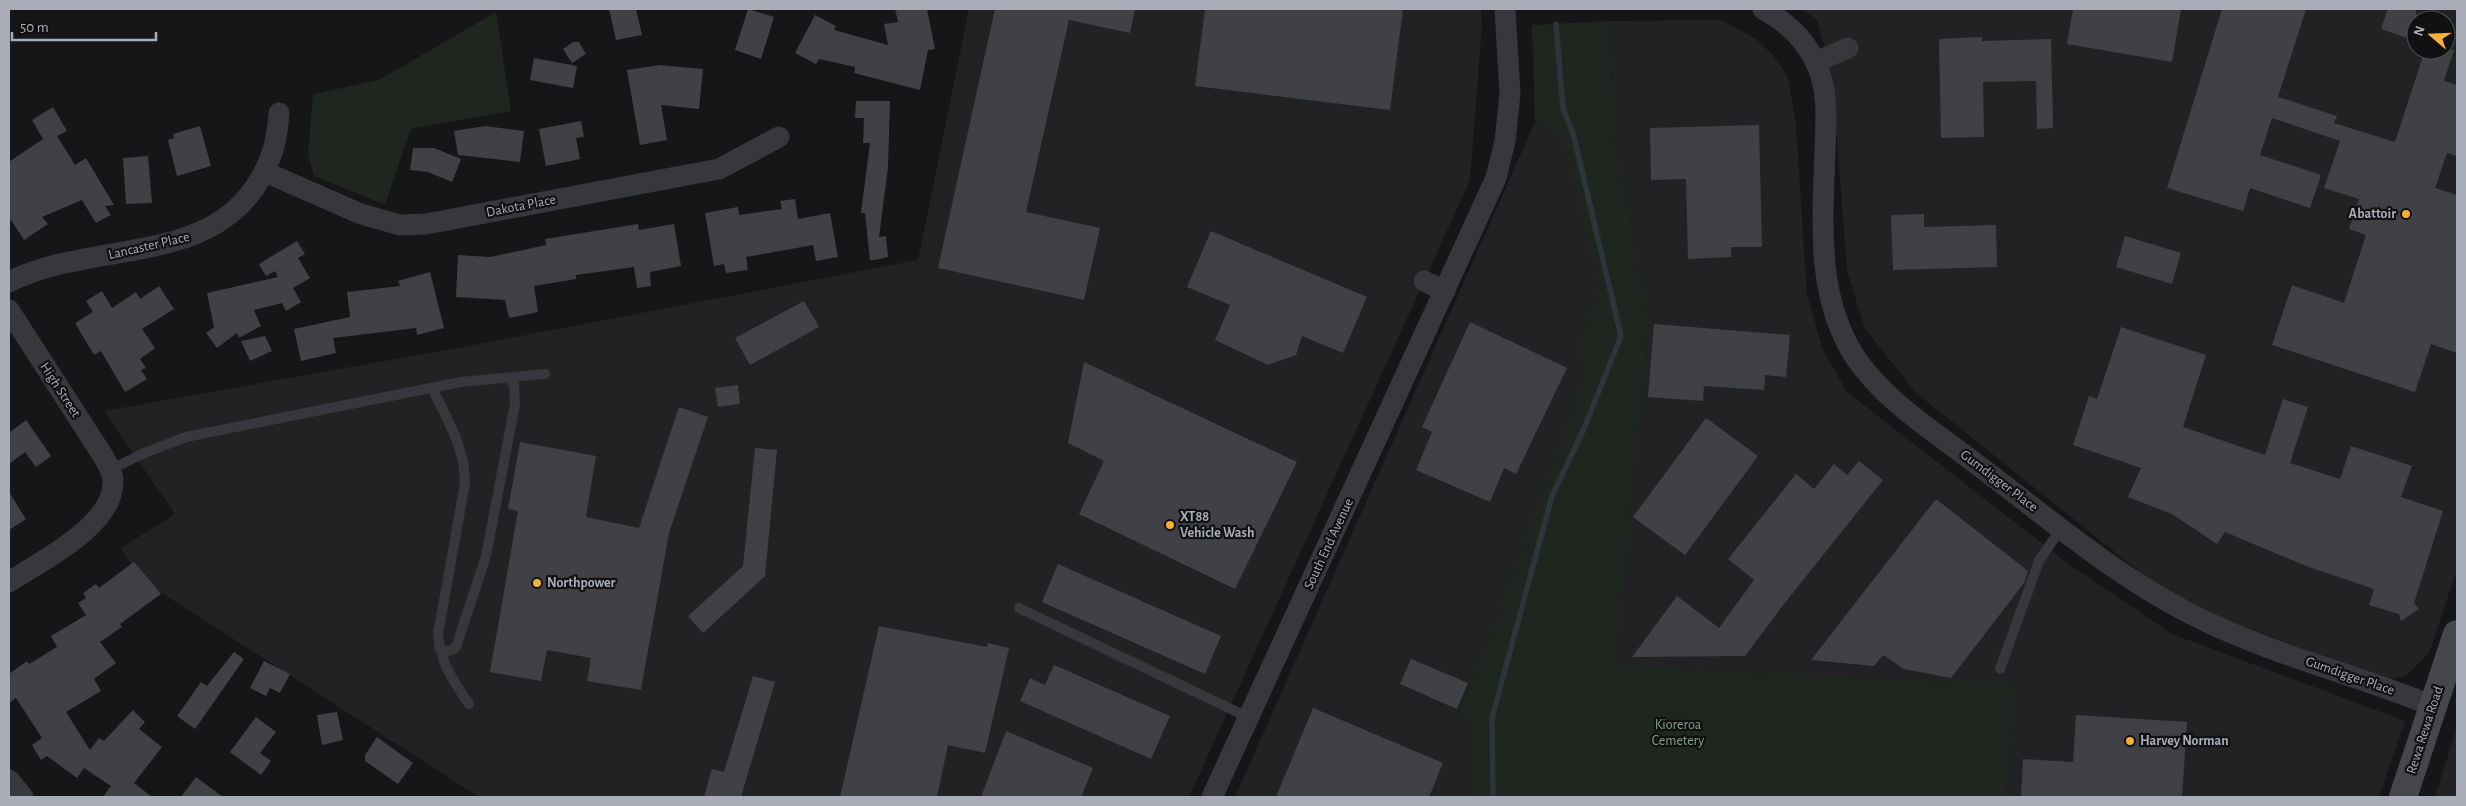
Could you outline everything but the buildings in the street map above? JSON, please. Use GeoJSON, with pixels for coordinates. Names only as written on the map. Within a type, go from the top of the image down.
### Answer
{"type":"FeatureCollection","features":[{"type":"Feature","properties":{"kind":"main road","name":"Rewa Rewa Road"},"geometry":{"type":"LineString","coordinates":[[2403,797],[2457,634]]}},
{"type":"Feature","properties":{"kind":"street","name":"South End Avenue"},"geometry":{"type":"LineString","coordinates":[[1212,797],[1446,291],[1496,178],[1505,141],[1510,94],[1505,9]]}},
{"type":"Feature","properties":{"kind":"street","name":"Gumdigger Place"},"geometry":{"type":"LineString","coordinates":[[1763,9],[1779,18],[1806,45],[1816,62],[1823,84],[1826,105],[1823,217],[1825,277],[1830,304],[1841,332],[1856,358],[1875,382],[1916,417],[2104,561],[2152,594],[2203,620],[2258,644],[2432,706]]}},
{"type":"Feature","properties":{"kind":"street"},"geometry":{"type":"LineString","coordinates":[[1816,62],[1848,48]]}},
{"type":"Feature","properties":{"kind":"street","name":"Lancaster Place"},"geometry":{"type":"LineString","coordinates":[[9,282],[52,266],[167,245],[200,234],[216,225],[241,203],[264,172],[274,149],[280,112]]}},
{"type":"Feature","properties":{"kind":"street","name":"Dakota Place"},"geometry":{"type":"LineString","coordinates":[[264,172],[361,214],[400,225],[426,224],[719,169],[779,137]]}},
{"type":"Feature","properties":{"kind":"street"},"geometry":{"type":"LineString","coordinates":[[1424,281],[1446,291]]}},
{"type":"Feature","properties":{"kind":"street","name":"High Street"},"geometry":{"type":"LineString","coordinates":[[9,310],[110,470]]}},
{"type":"Feature","properties":{"kind":"street"},"geometry":{"type":"LineString","coordinates":[[9,582],[69,542],[102,514],[111,492],[113,480],[110,470]]}},
{"type":"Feature","properties":{"kind":"street"},"geometry":{"type":"LineString","coordinates":[[9,780],[23,797]]}},
{"type":"Feature","properties":{"kind":"lane"},"geometry":{"type":"LineString","coordinates":[[110,470],[142,454],[186,437],[492,377],[509,378],[545,374]]}},
{"type":"Feature","properties":{"kind":"lane"},"geometry":{"type":"LineString","coordinates":[[439,648],[452,651],[456,647],[486,556],[515,404],[514,385],[509,378]]}},
{"type":"Feature","properties":{"kind":"lane"},"geometry":{"type":"LineString","coordinates":[[432,388],[454,433],[465,465],[466,483],[440,615],[439,648],[447,672],[469,704]]}},
{"type":"Feature","properties":{"kind":"lane"},"geometry":{"type":"LineString","coordinates":[[2000,668],[2039,561],[2061,528]]}},
{"type":"Feature","properties":{"kind":"lane"},"geometry":{"type":"LineString","coordinates":[[1019,608],[1250,718]]}},
{"type":"Feature","properties":{"kind":"shaded area"},"geometry":{"type":"Polygon","coordinates":[[[969,9],[1481,9],[1482,25],[1470,180],[1189,797],[479,797],[140,579],[121,548],[175,514],[104,411],[463,347],[918,260],[969,9]]]}},
{"type":"Feature","properties":{"kind":"shaded area"},"geometry":{"type":"Polygon","coordinates":[[[1803,9],[2457,9],[2457,569],[2429,653],[2405,677],[2386,680],[2176,601],[1915,392],[1864,327],[1847,270],[1832,75],[1817,20],[1803,9]]]}},
{"type":"Feature","properties":{"kind":"shaded area"},"geometry":{"type":"Polygon","coordinates":[[[1721,20],[1756,39],[1773,55],[1788,77],[1796,125],[1807,295],[1823,350],[1847,392],[2066,562],[2172,634],[2405,721],[2379,797],[2007,797],[2013,684],[1616,666],[1649,319],[1613,131],[1610,21],[1721,20]]]}},
{"type":"Feature","properties":{"kind":"shaded area"},"geometry":{"type":"Polygon","coordinates":[[[1535,122],[1562,135],[1598,288],[1578,344],[1583,378],[1500,607],[1457,716],[1473,724],[1473,797],[1235,797],[1535,122]]]}},
{"type":"Feature","properties":{"kind":"shaded area"},"geometry":{"type":"Polygon","coordinates":[[[2457,727],[2457,797],[2435,797],[2457,727]]]}},
{"type":"Feature","properties":{"kind":"green space"},"geometry":{"type":"Polygon","coordinates":[[[496,12],[511,111],[411,129],[385,205],[314,176],[308,154],[313,94],[379,80],[496,12]]]}},
{"type":"Feature","properties":{"kind":"green space","name":"Kioreroa Cemetery"},"geometry":{"type":"Polygon","coordinates":[[[1610,21],[1613,131],[1649,319],[1616,666],[2013,684],[2007,797],[1473,797],[1473,724],[1457,716],[1500,607],[1583,378],[1578,344],[1598,288],[1562,136],[1535,122],[1532,25],[1610,21]]]}},
{"type":"Feature","properties":{"kind":"waterway"},"geometry":{"type":"LineString","coordinates":[[1493,797],[1492,718],[1552,496],[1583,431],[1621,336],[1573,133],[1563,109],[1556,24]]}},
{"type":"Feature","properties":{"kind":"place","name":"Abattoir"},"geometry":{"type":"Point","coordinates":[2406,214]}},
{"type":"Feature","properties":{"kind":"place","name":"XT88 Vehicle Wash"},"geometry":{"type":"Point","coordinates":[1170,525]}},
{"type":"Feature","properties":{"kind":"place","name":"Northpower"},"geometry":{"type":"Point","coordinates":[537,583]}},
{"type":"Feature","properties":{"kind":"place","name":"Harvey Norman"},"geometry":{"type":"Point","coordinates":[2130,741]}}]}
